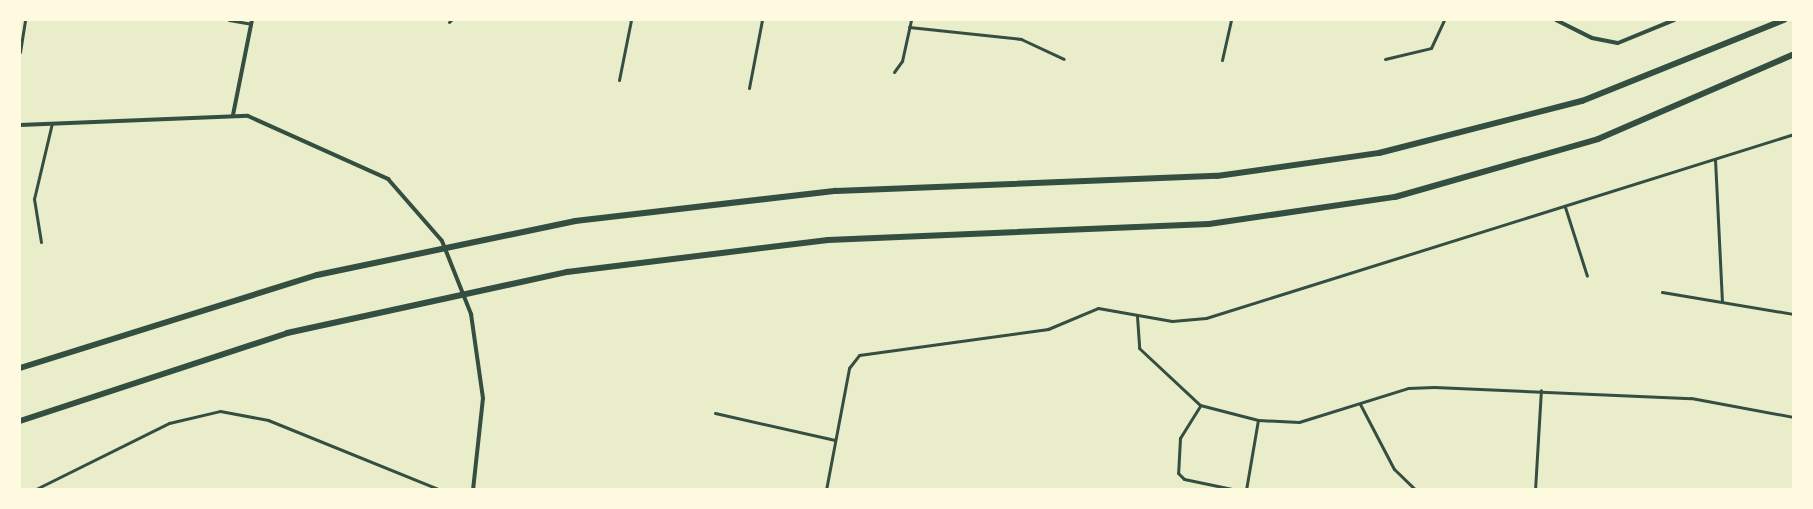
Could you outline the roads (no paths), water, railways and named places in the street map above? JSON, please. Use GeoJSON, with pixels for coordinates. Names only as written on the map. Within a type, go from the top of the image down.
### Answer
{"type":"FeatureCollection","features":[{"type":"Feature","properties":{"kind":"highway"},"geometry":{"type":"LineString","coordinates":[[20,368],[302,279],[598,218],[860,189],[1217,176],[1401,149],[1593,97],[1784,20]]}},
{"type":"Feature","properties":{"kind":"highway"},"geometry":{"type":"LineString","coordinates":[[20,421],[287,333],[567,272],[836,240],[1209,224],[1395,197],[1598,140],[1794,54]]}},
{"type":"Feature","properties":{"kind":"street"},"geometry":{"type":"LineString","coordinates":[[20,52],[25,20]]}},
{"type":"Feature","properties":{"kind":"street"},"geometry":{"type":"LineString","coordinates":[[229,20],[251,22],[233,115]]}},
{"type":"Feature","properties":{"kind":"street"},"geometry":{"type":"LineString","coordinates":[[619,80],[631,20]]}},
{"type":"Feature","properties":{"kind":"street"},"geometry":{"type":"LineString","coordinates":[[749,88],[762,20]]}},
{"type":"Feature","properties":{"kind":"street"},"geometry":{"type":"LineString","coordinates":[[894,72],[902,61],[911,20]]}},
{"type":"Feature","properties":{"kind":"street"},"geometry":{"type":"LineString","coordinates":[[1222,60],[1231,20]]}},
{"type":"Feature","properties":{"kind":"street"},"geometry":{"type":"LineString","coordinates":[[1385,59],[1431,48],[1444,20]]}},
{"type":"Feature","properties":{"kind":"street"},"geometry":{"type":"LineString","coordinates":[[1556,20],[1592,38],[1618,43],[1674,20]]}},
{"type":"Feature","properties":{"kind":"street"},"geometry":{"type":"LineString","coordinates":[[909,27],[1021,39],[1064,59]]}},
{"type":"Feature","properties":{"kind":"street"},"geometry":{"type":"LineString","coordinates":[[20,125],[233,115],[267,121],[371,168],[406,195],[437,235],[469,305],[483,398],[473,489]]}},
{"type":"Feature","properties":{"kind":"street"},"geometry":{"type":"LineString","coordinates":[[41,242],[34,199],[52,123]]}},
{"type":"Feature","properties":{"kind":"street"},"geometry":{"type":"LineString","coordinates":[[826,489],[849,368],[859,355],[1048,329],[1098,308],[1137,316],[1206,318],[1794,134]]}},
{"type":"Feature","properties":{"kind":"street"},"geometry":{"type":"LineString","coordinates":[[1715,159],[1722,302]]}},
{"type":"Feature","properties":{"kind":"street"},"geometry":{"type":"LineString","coordinates":[[1565,207],[1587,276]]}},
{"type":"Feature","properties":{"kind":"street"},"geometry":{"type":"LineString","coordinates":[[1662,292],[1794,314]]}},
{"type":"Feature","properties":{"kind":"street"},"geometry":{"type":"LineString","coordinates":[[1137,316],[1139,348],[1200,405],[1258,420],[1299,422],[1408,388],[1541,390],[1691,398],[1794,417]]}},
{"type":"Feature","properties":{"kind":"street"},"geometry":{"type":"LineString","coordinates":[[1535,489],[1541,390]]}},
{"type":"Feature","properties":{"kind":"street"},"geometry":{"type":"LineString","coordinates":[[1360,404],[1394,469],[1416,489]]}},
{"type":"Feature","properties":{"kind":"street"},"geometry":{"type":"LineString","coordinates":[[1200,405],[1180,438],[1178,473],[1184,479],[1237,489]]}},
{"type":"Feature","properties":{"kind":"street"},"geometry":{"type":"LineString","coordinates":[[34,489],[178,419],[220,411],[268,420],[440,489]]}},
{"type":"Feature","properties":{"kind":"street"},"geometry":{"type":"LineString","coordinates":[[715,413],[835,440]]}},
{"type":"Feature","properties":{"kind":"street"},"geometry":{"type":"LineString","coordinates":[[1246,489],[1258,420]]}}]}
